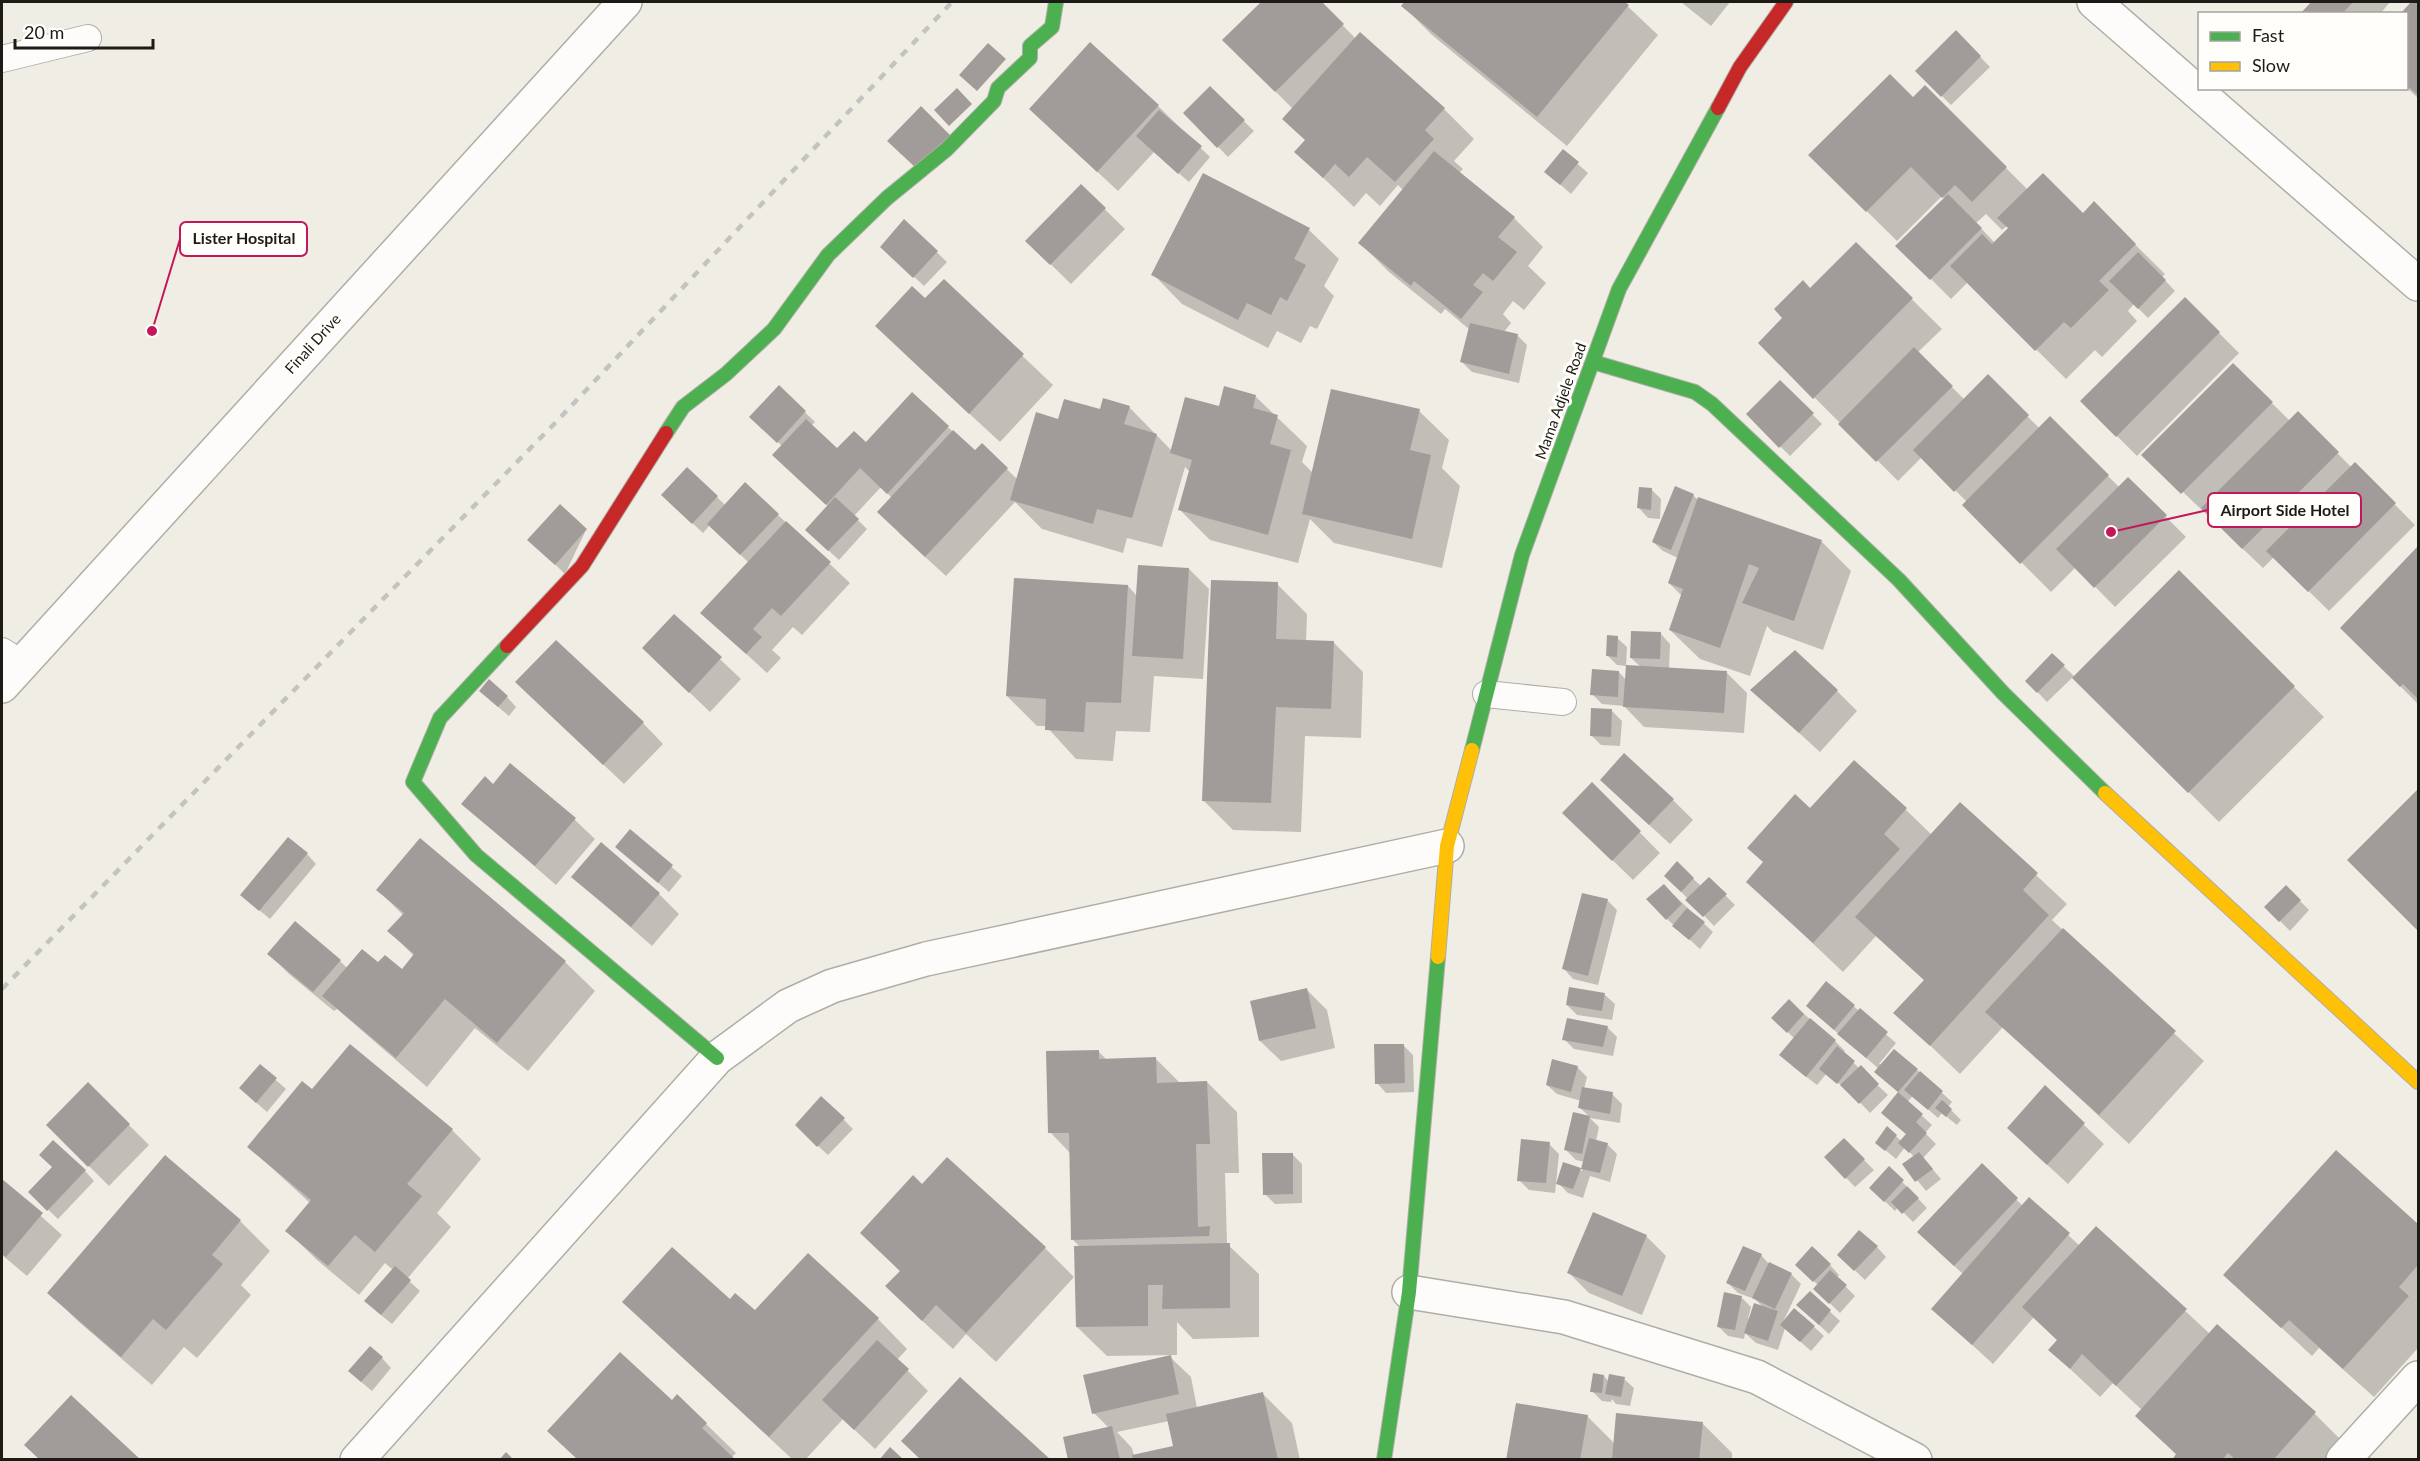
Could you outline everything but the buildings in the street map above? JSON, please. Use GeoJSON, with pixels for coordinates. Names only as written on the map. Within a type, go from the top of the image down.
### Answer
{"type":"FeatureCollection","features":[{"type":"Feature","properties":{"kind":"street","name":"Finali Drive"},"geometry":{"type":"LineString","coordinates":[[8,667],[625,2]]}},
{"type":"Feature","properties":{"kind":"street"},"geometry":{"type":"LineString","coordinates":[[717,1058],[476,855],[413,783],[440,718],[582,566],[683,407],[726,374],[774,329],[828,255],[887,198],[947,149],[994,101],[998,88],[1030,58],[1030,46],[1052,27],[1056,2]]}},
{"type":"Feature","properties":{"kind":"street","name":"Mama Adjele Road"},"geometry":{"type":"LineString","coordinates":[[1384,1460],[1409,1292],[1448,846],[1522,555],[1619,289],[1740,67],[1786,2]]}},
{"type":"Feature","properties":{"kind":"street"},"geometry":{"type":"LineString","coordinates":[[2094,2],[2418,284]]}},
{"type":"Feature","properties":{"kind":"street"},"geometry":{"type":"LineString","coordinates":[[1593,362],[1695,392],[1712,404],[1899,580],[2003,693],[2122,810],[2418,1082]]}},
{"type":"Feature","properties":{"kind":"street"},"geometry":{"type":"LineString","coordinates":[[357,1460],[717,1058],[788,1006],[832,986],[926,959],[1448,846]]}},
{"type":"Feature","properties":{"kind":"street"},"geometry":{"type":"LineString","coordinates":[[1409,1292],[1564,1317],[1757,1377],[1915,1460]]}},
{"type":"Feature","properties":{"kind":"street"},"geometry":{"type":"LineString","coordinates":[[2343,1460],[2418,1378]]}},
{"type":"Feature","properties":{"kind":"lane"},"geometry":{"type":"LineString","coordinates":[[2,59],[88,38]]}},
{"type":"Feature","properties":{"kind":"lane"},"geometry":{"type":"LineString","coordinates":[[1486,694],[1563,702]]}},
{"type":"Feature","properties":{"kind":"railway"},"geometry":{"type":"LineString","coordinates":[[2,989],[557,421],[952,2]]}},
{"type":"Feature","properties":{"kind":"traffic: fast"},"geometry":{"type":"LineString","coordinates":[[666,433],[683,407],[726,374],[774,329],[828,255],[887,198],[947,149],[994,101],[998,88],[1030,58],[1030,46],[1052,27],[1056,2]]}},
{"type":"Feature","properties":{"kind":"traffic: fast"},"geometry":{"type":"LineString","coordinates":[[1472,750],[1522,555],[1619,289],[1718,108]]}},
{"type":"Feature","properties":{"kind":"traffic: fast"},"geometry":{"type":"LineString","coordinates":[[1593,362],[1695,392],[1712,404],[1899,580],[2003,693],[2105,793]]}},
{"type":"Feature","properties":{"kind":"traffic: fast"},"geometry":{"type":"LineString","coordinates":[[507,646],[440,718],[413,782],[476,855],[717,1058]]}},
{"type":"Feature","properties":{"kind":"traffic: fast"},"geometry":{"type":"LineString","coordinates":[[1384,1460],[1409,1292],[1438,957]]}},
{"type":"Feature","properties":{"kind":"traffic: slow"},"geometry":{"type":"LineString","coordinates":[[1438,957],[1447,846],[1472,750]]}},
{"type":"Feature","properties":{"kind":"traffic: slow"},"geometry":{"type":"LineString","coordinates":[[2105,793],[2418,1082]]}},
{"type":"Feature","properties":{"kind":"traffic: jam"},"geometry":{"type":"LineString","coordinates":[[1718,108],[1740,67],[1786,2]]}},
{"type":"Feature","properties":{"kind":"traffic: jam"},"geometry":{"type":"LineString","coordinates":[[507,646],[582,566],[666,433]]}},
{"type":"Feature","properties":{"kind":"place","name":"Lister Hospital"},"geometry":{"type":"Point","coordinates":[152,331]}},
{"type":"Feature","properties":{"kind":"place","name":"Airport Side Hotel"},"geometry":{"type":"Point","coordinates":[2111,532]}}]}
